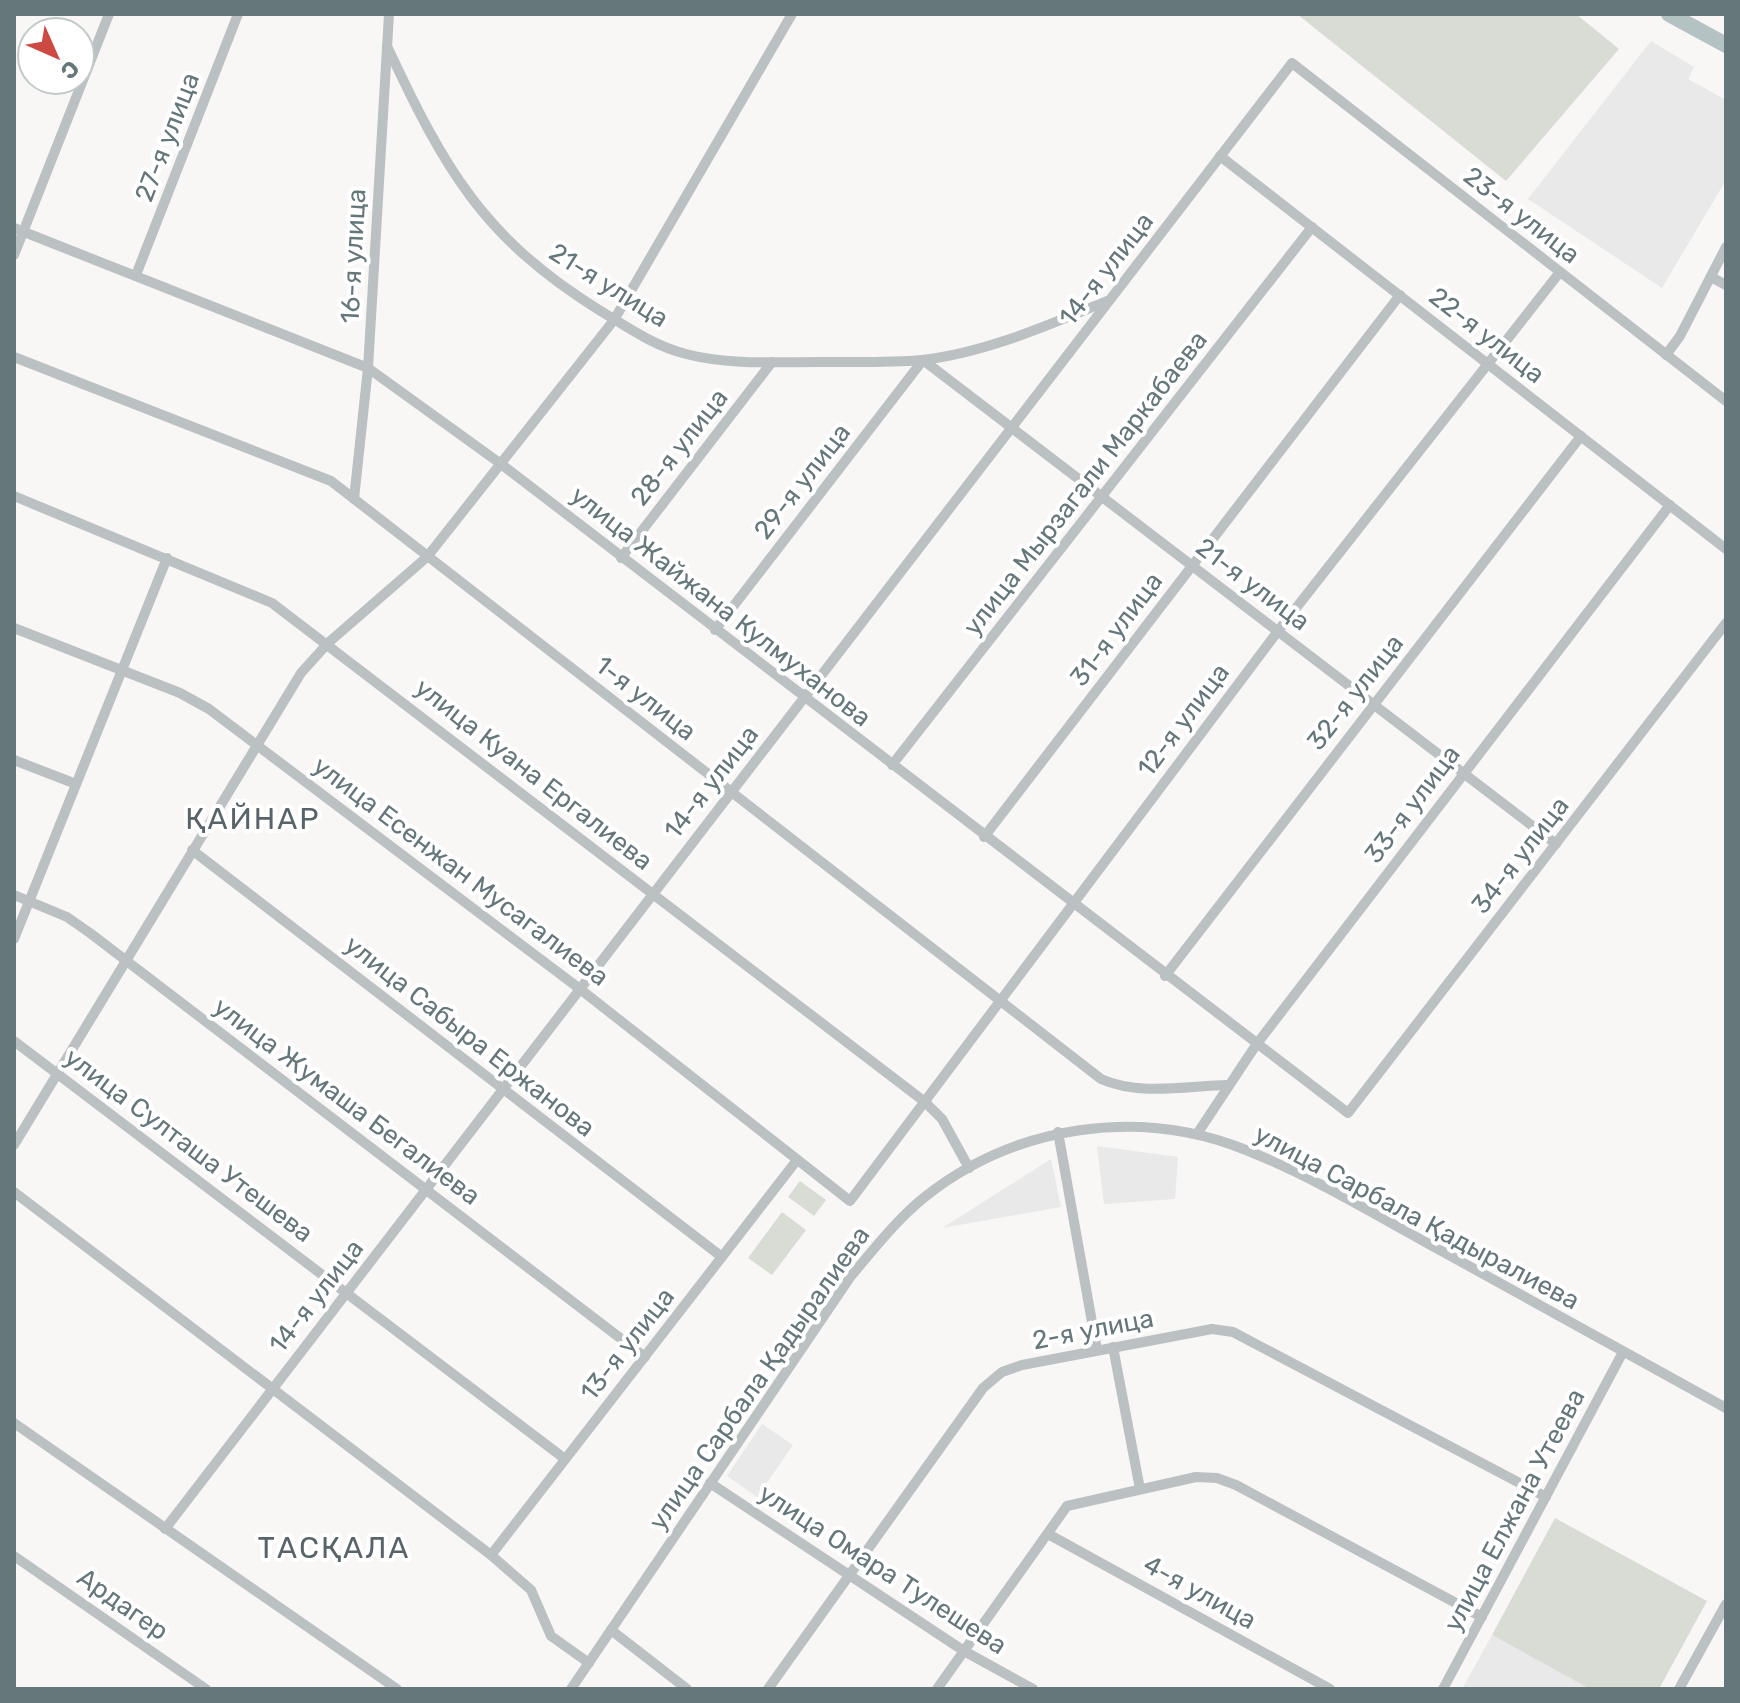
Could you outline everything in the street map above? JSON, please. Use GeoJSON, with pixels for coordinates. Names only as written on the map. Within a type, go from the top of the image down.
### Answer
{"type":"FeatureCollection","features":[{"type":"Feature","properties":{"kind":"street"},"geometry":{"type":"LineString","coordinates":[[14,255],[19,230],[109,14]]}},
{"type":"Feature","properties":{"kind":"street","name":"27-я улица"},"geometry":{"type":"LineString","coordinates":[[136,275],[238,14]]}},
{"type":"Feature","properties":{"kind":"street","name":"16-я улица"},"geometry":{"type":"LineString","coordinates":[[354,499],[368,368],[389,14]]}},
{"type":"Feature","properties":{"kind":"street"},"geometry":{"type":"LineString","coordinates":[[14,1145],[124,959],[301,673],[328,643],[427,557],[614,320],[792,14]]}},
{"type":"Feature","properties":{"kind":"street","name":"21-я улица"},"geometry":{"type":"LineString","coordinates":[[387,46],[440,155],[488,220],[554,282],[647,340],[685,354],[772,362],[923,360],[1012,337],[1109,300]]}},
{"type":"Feature","properties":{"kind":"street","name":"14-я улица"},"geometry":{"type":"LineString","coordinates":[[165,1529],[1292,63]]}},
{"type":"Feature","properties":{"kind":"street","name":"23-я улица"},"geometry":{"type":"LineString","coordinates":[[1292,63],[1726,401]]}},
{"type":"Feature","properties":{"kind":"street","name":"22-я улица"},"geometry":{"type":"LineString","coordinates":[[1220,156],[1726,549]]}},
{"type":"Feature","properties":{"kind":"street","name":"улица Мырзагали Маркабаева"},"geometry":{"type":"LineString","coordinates":[[892,765],[1312,227]]}},
{"type":"Feature","properties":{"kind":"street","name":"улица Жайжана Кулмуханова"},"geometry":{"type":"LineString","coordinates":[[19,230],[368,368],[501,464],[1165,976],[1348,1113]]}},
{"type":"Feature","properties":{"kind":"street"},"geometry":{"type":"LineString","coordinates":[[1666,355],[1680,336],[1726,247]]}},
{"type":"Feature","properties":{"kind":"street","name":"12-я улица"},"geometry":{"type":"LineString","coordinates":[[850,1201],[1278,631],[1560,272]]}},
{"type":"Feature","properties":{"kind":"street"},"geometry":{"type":"LineString","coordinates":[[1711,277],[1726,285]]}},
{"type":"Feature","properties":{"kind":"street","name":"31-я улица"},"geometry":{"type":"LineString","coordinates":[[984,837],[1400,295]]}},
{"type":"Feature","properties":{"kind":"street","name":"1-я улица"},"geometry":{"type":"LineString","coordinates":[[14,357],[331,481],[1101,1079],[1117,1086],[1227,1085]]}},
{"type":"Feature","properties":{"kind":"street","name":"21-я улица"},"geometry":{"type":"LineString","coordinates":[[923,360],[1556,844]]}},
{"type":"Feature","properties":{"kind":"street","name":"29-я улица"},"geometry":{"type":"LineString","coordinates":[[715,630],[923,360]]}},
{"type":"Feature","properties":{"kind":"street","name":"28-я улица"},"geometry":{"type":"LineString","coordinates":[[621,558],[772,362]]}},
{"type":"Feature","properties":{"kind":"street","name":"32-я улица"},"geometry":{"type":"LineString","coordinates":[[1165,976],[1581,436]]}},
{"type":"Feature","properties":{"kind":"street","name":"улица Куана Ергалиева"},"geometry":{"type":"LineString","coordinates":[[14,496],[272,603],[925,1102],[942,1119],[969,1168]]}},
{"type":"Feature","properties":{"kind":"street","name":"33-я улица"},"geometry":{"type":"LineString","coordinates":[[1197,1134],[1256,1045],[1670,505]]}},
{"type":"Feature","properties":{"kind":"street"},"geometry":{"type":"LineString","coordinates":[[14,939],[167,558]]}},
{"type":"Feature","properties":{"kind":"street","name":"34-я улица"},"geometry":{"type":"LineString","coordinates":[[1348,1113],[1726,623]]}},
{"type":"Feature","properties":{"kind":"street","name":"улица Есенжан Мусагалиева"},"geometry":{"type":"LineString","coordinates":[[14,628],[180,693],[257,743],[580,989],[850,1201]]}},
{"type":"Feature","properties":{"kind":"street"},"geometry":{"type":"LineString","coordinates":[[14,760],[76,784]]}},
{"type":"Feature","properties":{"kind":"street","name":"улица Сабыра Ержанова"},"geometry":{"type":"LineString","coordinates":[[192,850],[722,1257]]}},
{"type":"Feature","properties":{"kind":"street","name":"улица Жумаша Бегалиева"},"geometry":{"type":"LineString","coordinates":[[14,895],[67,917],[645,1357]]}},
{"type":"Feature","properties":{"kind":"street","name":"улица Султаша Утешева"},"geometry":{"type":"LineString","coordinates":[[14,1041],[565,1459]]}},
{"type":"Feature","properties":{"kind":"street","name":"улица Сарбала Қадыралиева"},"geometry":{"type":"LineString","coordinates":[[571,1689],[851,1276],[899,1220],[927,1195],[969,1168],[1011,1147],[1058,1132],[1125,1126],[1197,1134],[1245,1149],[1344,1198],[1726,1408]]}},
{"type":"Feature","properties":{"kind":"street"},"geometry":{"type":"LineString","coordinates":[[1058,1132],[1097,1350]]}},
{"type":"Feature","properties":{"kind":"street","name":"13-я улица"},"geometry":{"type":"LineString","coordinates":[[491,1555],[797,1160]]}},
{"type":"Feature","properties":{"kind":"street"},"geometry":{"type":"LineString","coordinates":[[14,1192],[491,1555],[531,1590],[551,1636],[589,1663]]}},
{"type":"Feature","properties":{"kind":"street","name":"2-я улица"},"geometry":{"type":"LineString","coordinates":[[768,1689],[983,1388],[1002,1372],[1022,1365],[1212,1329],[1250,1338],[1546,1497]]}},
{"type":"Feature","properties":{"kind":"street"},"geometry":{"type":"LineString","coordinates":[[1113,1347],[1140,1489]]}},
{"type":"Feature","properties":{"kind":"street","name":"улица Елжана Утеева"},"geometry":{"type":"LineString","coordinates":[[1443,1689],[1623,1352]]}},
{"type":"Feature","properties":{"kind":"street"},"geometry":{"type":"LineString","coordinates":[[14,1423],[397,1689]]}},
{"type":"Feature","properties":{"kind":"street"},"geometry":{"type":"LineString","coordinates":[[937,1689],[1067,1506],[1196,1477],[1217,1478],[1236,1485],[1482,1617]]}},
{"type":"Feature","properties":{"kind":"street","name":"улица Омара Тулешева"},"geometry":{"type":"LineString","coordinates":[[710,1483],[964,1651],[1033,1689]]}},
{"type":"Feature","properties":{"kind":"street","name":"4-я улица"},"geometry":{"type":"LineString","coordinates":[[1048,1534],[1330,1689]]}},
{"type":"Feature","properties":{"kind":"street","name":"Ардагер"},"geometry":{"type":"LineString","coordinates":[[14,1556],[206,1689]]}},
{"type":"Feature","properties":{"kind":"street"},"geometry":{"type":"LineString","coordinates":[[1679,1689],[1726,1604]]}},
{"type":"Feature","properties":{"kind":"street"},"geometry":{"type":"LineString","coordinates":[[611,1630],[687,1689]]}},
{"type":"Feature","properties":{"kind":"shaded area"},"geometry":{"type":"Polygon","coordinates":[[[1297,14],[1576,14],[1619,49],[1506,181],[1297,14]]]}},
{"type":"Feature","properties":{"kind":"shaded area"},"geometry":{"type":"Polygon","coordinates":[[[1651,41],[1694,67],[1688,79],[1726,100],[1726,180],[1662,288],[1528,199],[1651,41]]]}},
{"type":"Feature","properties":{"kind":"shaded area"},"geometry":{"type":"Polygon","coordinates":[[[1097,1146],[1178,1157],[1175,1199],[1104,1204],[1097,1146]]]}},
{"type":"Feature","properties":{"kind":"shaded area"},"geometry":{"type":"Polygon","coordinates":[[[1051,1159],[1061,1207],[942,1228],[1051,1159]]]}},
{"type":"Feature","properties":{"kind":"shaded area"},"geometry":{"type":"Polygon","coordinates":[[[800,1181],[826,1200],[814,1216],[788,1197],[800,1181]]]}},
{"type":"Feature","properties":{"kind":"shaded area"},"geometry":{"type":"Polygon","coordinates":[[[782,1212],[806,1230],[772,1275],[748,1258],[782,1212]]]}},
{"type":"Feature","properties":{"kind":"shaded area"},"geometry":{"type":"Polygon","coordinates":[[[762,1424],[793,1445],[757,1497],[727,1476],[762,1424]]]}},
{"type":"Feature","properties":{"kind":"shaded area"},"geometry":{"type":"Polygon","coordinates":[[[1555,1518],[1707,1601],[1659,1689],[1590,1689],[1492,1635],[1555,1518]]]}},
{"type":"Feature","properties":{"kind":"shaded area"},"geometry":{"type":"Polygon","coordinates":[[[1492,1635],[1590,1689],[1462,1689],[1492,1635]]]}},
{"type":"Feature","properties":{"kind":"waterway"},"geometry":{"type":"LineString","coordinates":[[1669,14],[1726,45]]}},
{"type":"Feature","properties":{"kind":"district","name":"ҚАЙНАР"},"geometry":{"type":"Point","coordinates":[253,819]}},
{"type":"Feature","properties":{"kind":"district","name":"ТАСҚАЛА"},"geometry":{"type":"Point","coordinates":[334,1548]}}]}
